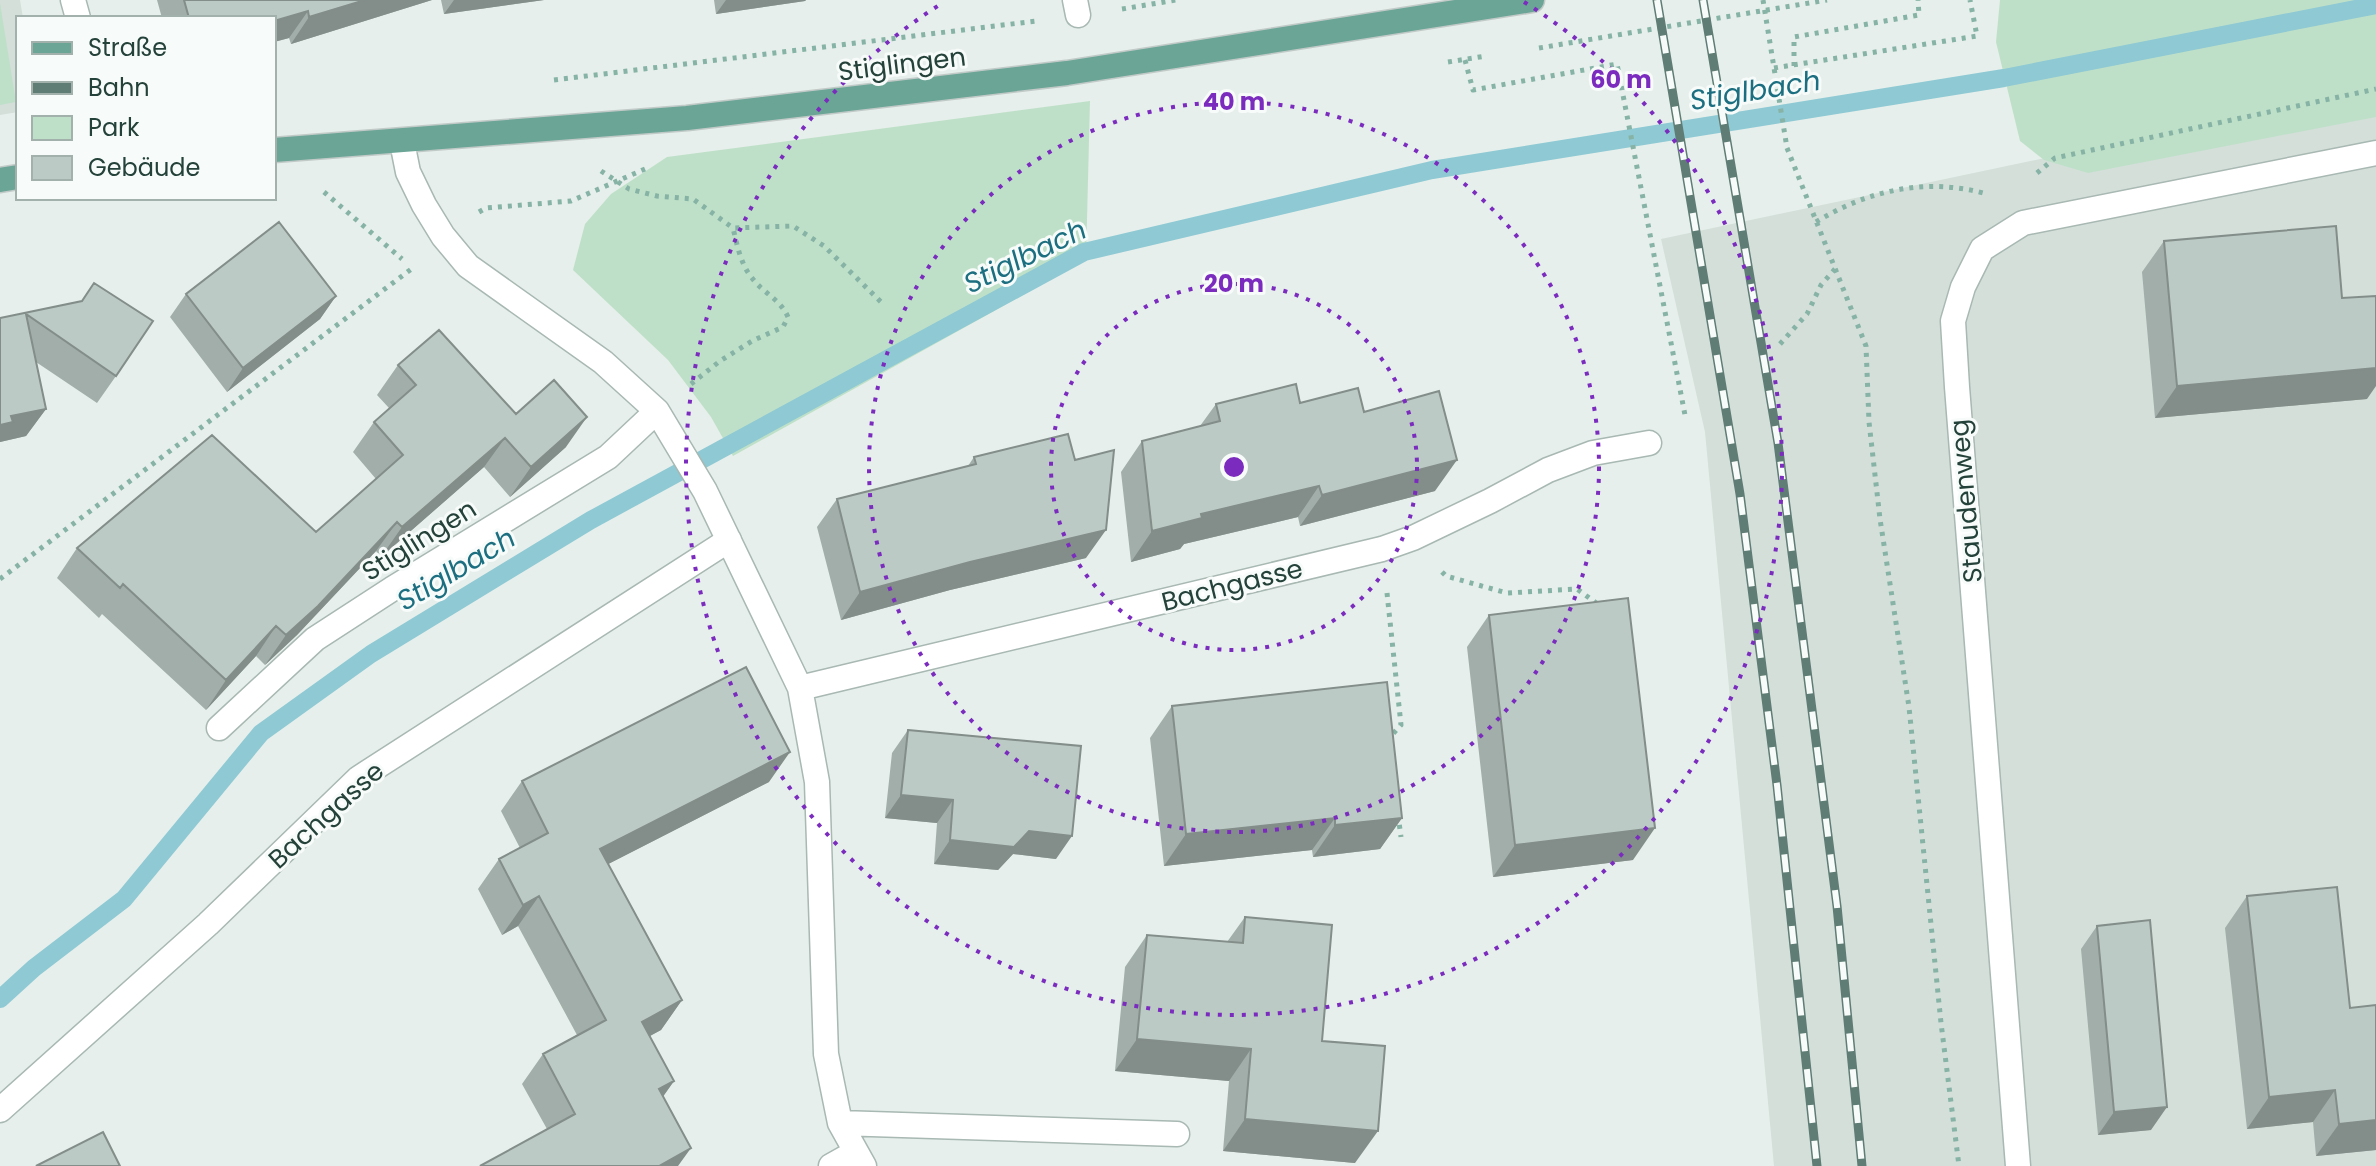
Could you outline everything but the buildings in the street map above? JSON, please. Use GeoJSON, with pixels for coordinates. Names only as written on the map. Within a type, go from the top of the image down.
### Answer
{"type":"FeatureCollection","features":[{"type":"Feature","properties":{"kind":"main road","name":"Stiglingen"},"geometry":{"type":"LineString","coordinates":[[276,150],[687,118],[1067,73],[1532,0]]}},
{"type":"Feature","properties":{"kind":"street"},"geometry":{"type":"LineString","coordinates":[[402,142],[408,172],[443,236],[468,266],[603,362],[657,411],[705,491],[800,688],[817,782],[826,1054],[840,1123],[860,1159],[831,1166]]}},
{"type":"Feature","properties":{"kind":"street","name":"Staudenweg"},"geometry":{"type":"LineString","coordinates":[[2018,1166],[1953,321],[1963,287],[1982,249],[2023,223],[2376,153]]}},
{"type":"Feature","properties":{"kind":"street","name":"Stiglingen"},"geometry":{"type":"LineString","coordinates":[[219,728],[315,639],[608,457],[657,411]]}},
{"type":"Feature","properties":{"kind":"street","name":"Bachgasse"},"geometry":{"type":"LineString","coordinates":[[800,688],[1382,549],[1413,538],[1490,501],[1593,442],[1649,443]]}},
{"type":"Feature","properties":{"kind":"street","name":"Bachgasse"},"geometry":{"type":"LineString","coordinates":[[0,1110],[208,924],[359,778],[729,540]]}},
{"type":"Feature","properties":{"kind":"street"},"geometry":{"type":"LineString","coordinates":[[840,1123],[1177,1134]]}},
{"type":"Feature","properties":{"kind":"path"},"geometry":{"type":"LineString","coordinates":[[551,80],[1077,8],[1176,0]]}},
{"type":"Feature","properties":{"kind":"path"},"geometry":{"type":"LineString","coordinates":[[1763,0],[1787,148],[1866,346],[1869,422],[1878,505],[1909,707],[1941,1023],[1959,1166]]}},
{"type":"Feature","properties":{"kind":"path"},"geometry":{"type":"LineString","coordinates":[[1794,66],[1794,37],[1919,15],[1918,0]]}},
{"type":"Feature","properties":{"kind":"path"},"geometry":{"type":"LineString","coordinates":[[1774,68],[1977,36],[1970,0]]}},
{"type":"Feature","properties":{"kind":"path"},"geometry":{"type":"LineString","coordinates":[[1465,60],[1473,90],[1617,64],[1686,420]]}},
{"type":"Feature","properties":{"kind":"path"},"geometry":{"type":"LineString","coordinates":[[2005,199],[2055,158],[2376,89]]}},
{"type":"Feature","properties":{"kind":"path"},"geometry":{"type":"LineString","coordinates":[[535,132],[629,189],[693,199],[733,228],[793,226],[824,246],[881,302]]}},
{"type":"Feature","properties":{"kind":"path"},"geometry":{"type":"LineString","coordinates":[[315,146],[321,189],[413,268]]}},
{"type":"Feature","properties":{"kind":"path"},"geometry":{"type":"LineString","coordinates":[[0,579],[413,268],[463,220],[486,208],[571,201],[616,180]]}},
{"type":"Feature","properties":{"kind":"path"},"geometry":{"type":"LineString","coordinates":[[1816,222],[1843,206],[1898,188],[1964,187],[2005,199],[2023,223]]}},
{"type":"Feature","properties":{"kind":"path"},"geometry":{"type":"LineString","coordinates":[[657,411],[720,361],[752,341],[783,327],[788,317],[783,306],[751,277],[737,248],[733,228]]}},
{"type":"Feature","properties":{"kind":"path"},"geometry":{"type":"LineString","coordinates":[[1780,344],[1807,314],[1821,285],[1835,268]]}},
{"type":"Feature","properties":{"kind":"path"},"geometry":{"type":"LineString","coordinates":[[1413,538],[1446,576],[1507,593],[1577,589],[1603,609]]}},
{"type":"Feature","properties":{"kind":"path"},"geometry":{"type":"LineString","coordinates":[[1382,549],[1401,725],[1388,740]]}},
{"type":"Feature","properties":{"kind":"path"},"geometry":{"type":"LineString","coordinates":[[1397,810],[1401,837]]}},
{"type":"Feature","properties":{"kind":"shaded area"},"geometry":{"type":"Polygon","coordinates":[[[0,0],[20,0],[23,16],[16,16],[16,112],[0,115],[0,0]]]}},
{"type":"Feature","properties":{"kind":"shaded area"},"geometry":{"type":"Polygon","coordinates":[[[2376,88],[2376,1166],[1774,1166],[1705,432],[1661,239],[2376,88]]]}},
{"type":"Feature","properties":{"kind":"green space"},"geometry":{"type":"Polygon","coordinates":[[[2000,0],[2376,0],[2376,117],[2088,173],[2044,160],[2020,141],[1996,42],[2000,0]]]}},
{"type":"Feature","properties":{"kind":"green space"},"geometry":{"type":"Polygon","coordinates":[[[0,3],[16,102],[0,105],[0,3]]]}},
{"type":"Feature","properties":{"kind":"green space"},"geometry":{"type":"Polygon","coordinates":[[[1090,101],[1086,260],[733,456],[711,417],[668,360],[573,270],[585,224],[611,194],[667,157],[1090,101]]]}},
{"type":"Feature","properties":{"kind":"waterway","name":"Stiglbach"},"geometry":{"type":"LineString","coordinates":[[0,999],[34,968],[124,899],[261,733],[371,654],[591,520],[1084,252],[1432,170],[2004,78],[2376,5]]}},
{"type":"Feature","properties":{"kind":"railway"},"geometry":{"type":"LineString","coordinates":[[1657,0],[1740,494],[1777,785],[1817,1166]]}},
{"type":"Feature","properties":{"kind":"railway"},"geometry":{"type":"LineString","coordinates":[[1703,0],[1778,443],[1837,906],[1862,1166]]}}]}
